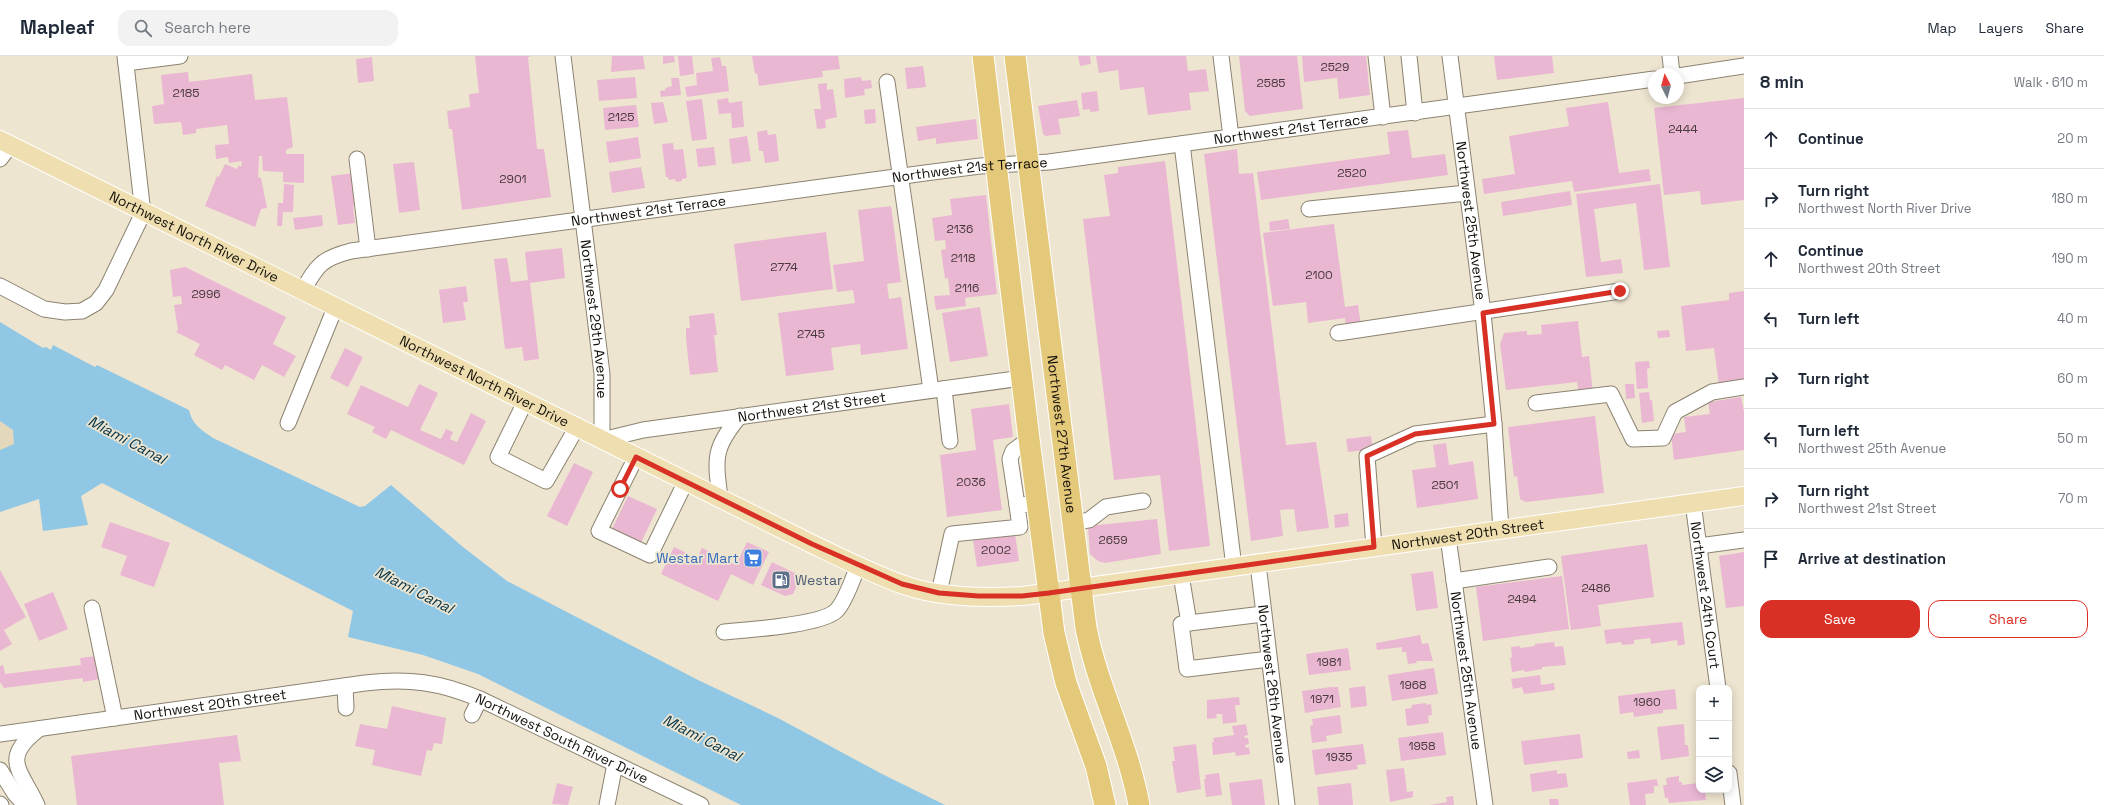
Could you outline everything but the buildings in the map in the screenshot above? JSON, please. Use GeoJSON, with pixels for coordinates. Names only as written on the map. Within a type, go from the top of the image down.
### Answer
{"type":"FeatureCollection","features":[{"type":"Feature","properties":{"kind":"highway"},"geometry":{"type":"LineString","coordinates":[[983,56],[1029,439],[1027,504],[1049,593],[1061,665],[1072,704],[1096,766],[1105,805]]}},
{"type":"Feature","properties":{"kind":"highway","name":"Northwest 27th Avenue"},"geometry":{"type":"LineString","coordinates":[[1015,56],[1086,628],[1095,667],[1127,758],[1139,805]]}},
{"type":"Feature","properties":{"kind":"main road","name":"Northwest North River Drive"},"geometry":{"type":"LineString","coordinates":[[3,148],[143,213],[858,566],[902,584],[939,593],[978,596]]}},
{"type":"Feature","properties":{"kind":"main road","name":"Northwest 20th Street"},"geometry":{"type":"LineString","coordinates":[[978,596],[1022,596],[1081,589],[1744,496]]}},
{"type":"Feature","properties":{"kind":"street"},"geometry":{"type":"LineString","coordinates":[[0,286],[44,309],[65,312],[82,310],[96,303],[106,290],[143,213],[126,60],[180,56]]}},
{"type":"Feature","properties":{"kind":"street","name":"Northwest 29th Avenue"},"geometry":{"type":"LineString","coordinates":[[562,56],[602,374],[602,440]]}},
{"type":"Feature","properties":{"kind":"street"},"geometry":{"type":"LineString","coordinates":[[1221,56],[1231,137]]}},
{"type":"Feature","properties":{"kind":"street"},"geometry":{"type":"LineString","coordinates":[[1376,56],[1383,117]]}},
{"type":"Feature","properties":{"kind":"street"},"geometry":{"type":"LineString","coordinates":[[1409,56],[1415,113]]}},
{"type":"Feature","properties":{"kind":"street","name":"Northwest 25th Avenue"},"geometry":{"type":"LineString","coordinates":[[1450,56],[1483,313],[1494,424],[1501,530]]}},
{"type":"Feature","properties":{"kind":"street"},"geometry":{"type":"LineString","coordinates":[[1670,56],[1671,68]]}},
{"type":"Feature","properties":{"kind":"street"},"geometry":{"type":"LineString","coordinates":[[1684,75],[1744,66]]}},
{"type":"Feature","properties":{"kind":"street","name":"Northwest 21st Terrace"},"geometry":{"type":"LineString","coordinates":[[302,292],[317,267],[322,262],[341,254],[368,249],[900,177],[996,165],[1028,164],[1182,144],[1648,80]]}},
{"type":"Feature","properties":{"kind":"street"},"geometry":{"type":"LineString","coordinates":[[887,82],[900,177],[938,390],[950,441]]}},
{"type":"Feature","properties":{"kind":"street"},"geometry":{"type":"LineString","coordinates":[[1182,144],[1234,567]]}},
{"type":"Feature","properties":{"kind":"street"},"geometry":{"type":"LineString","coordinates":[[357,160],[368,249]]}},
{"type":"Feature","properties":{"kind":"street"},"geometry":{"type":"LineString","coordinates":[[1309,210],[1468,193]]}},
{"type":"Feature","properties":{"kind":"street"},"geometry":{"type":"LineString","coordinates":[[1338,333],[1483,313],[1620,291]]}},
{"type":"Feature","properties":{"kind":"street"},"geometry":{"type":"LineString","coordinates":[[288,423],[334,308]]}},
{"type":"Feature","properties":{"kind":"street","name":"Northwest 21st Street"},"geometry":{"type":"LineString","coordinates":[[602,440],[643,430],[1022,378]]}},
{"type":"Feature","properties":{"kind":"street"},"geometry":{"type":"LineString","coordinates":[[1536,402],[1611,394],[1633,439],[1663,438],[1675,412],[1712,392],[1744,387]]}},
{"type":"Feature","properties":{"kind":"street"},"geometry":{"type":"LineString","coordinates":[[525,402],[498,457],[546,480],[577,427]]}},
{"type":"Feature","properties":{"kind":"street"},"geometry":{"type":"LineString","coordinates":[[720,498],[717,468],[718,447],[728,430],[740,416]]}},
{"type":"Feature","properties":{"kind":"street"},"geometry":{"type":"LineString","coordinates":[[1374,547],[1367,456],[1415,434],[1494,424]]}},
{"type":"Feature","properties":{"kind":"street"},"geometry":{"type":"LineString","coordinates":[[636,457],[599,531],[650,555],[686,481]]}},
{"type":"Feature","properties":{"kind":"street"},"geometry":{"type":"LineString","coordinates":[[1073,523],[1089,520],[1106,507],[1143,501]]}},
{"type":"Feature","properties":{"kind":"street","name":"Northwest 24th Court"},"geometry":{"type":"LineString","coordinates":[[1693,503],[1718,685]]}},
{"type":"Feature","properties":{"kind":"street"},"geometry":{"type":"LineString","coordinates":[[939,593],[952,534],[1020,527],[1027,504]]}},
{"type":"Feature","properties":{"kind":"street","name":"Northwest 25th Avenue"},"geometry":{"type":"LineString","coordinates":[[1448,537],[1485,805]]}},
{"type":"Feature","properties":{"kind":"street"},"geometry":{"type":"LineString","coordinates":[[1699,546],[1744,540]]}},
{"type":"Feature","properties":{"kind":"street","name":"Northwest 26th Avenue"},"geometry":{"type":"LineString","coordinates":[[1258,564],[1287,805]]}},
{"type":"Feature","properties":{"kind":"street"},"geometry":{"type":"LineString","coordinates":[[724,632],[811,622],[828,617],[838,610],[858,566]]}},
{"type":"Feature","properties":{"kind":"street"},"geometry":{"type":"LineString","coordinates":[[1454,581],[1549,567]]}},
{"type":"Feature","properties":{"kind":"street"},"geometry":{"type":"LineString","coordinates":[[1181,575],[1189,623]]}},
{"type":"Feature","properties":{"kind":"street"},"geometry":{"type":"LineString","coordinates":[[92,608],[115,718]]}},
{"type":"Feature","properties":{"kind":"street"},"geometry":{"type":"LineString","coordinates":[[1263,614],[1181,624],[1187,669],[1269,659]]}},
{"type":"Feature","properties":{"kind":"street","name":"Northwest 20th Street"},"geometry":{"type":"LineString","coordinates":[[0,734],[344,686],[393,680],[420,681]]}},
{"type":"Feature","properties":{"kind":"street","name":"Northwest South River Drive"},"geometry":{"type":"LineString","coordinates":[[420,681],[448,687],[480,699],[701,805]]}},
{"type":"Feature","properties":{"kind":"street"},"geometry":{"type":"LineString","coordinates":[[344,686],[346,708]]}},
{"type":"Feature","properties":{"kind":"street"},"geometry":{"type":"LineString","coordinates":[[472,715],[480,699]]}},
{"type":"Feature","properties":{"kind":"street"},"geometry":{"type":"LineString","coordinates":[[37,805],[20,774],[16,755],[21,744],[38,729]]}},
{"type":"Feature","properties":{"kind":"street"},"geometry":{"type":"LineString","coordinates":[[607,805],[615,764]]}},
{"type":"Feature","properties":{"kind":"street"},"geometry":{"type":"LineString","coordinates":[[0,770],[16,794],[26,805]]}},
{"type":"Feature","properties":{"kind":"street"},"geometry":{"type":"LineString","coordinates":[[1732,793],[1733,805]]}},
{"type":"Feature","properties":{"kind":"shaded area"},"geometry":{"type":"Polygon","coordinates":[[[0,421],[14,430],[15,441],[14,444],[0,450],[0,421]]]}},
{"type":"Feature","properties":{"kind":"water","name":"Miami Canal"},"geometry":{"type":"Polygon","coordinates":[[[0,322],[43,348],[46,347],[51,350],[53,345],[95,367],[97,365],[189,410],[195,423],[213,438],[360,507],[365,506],[391,485],[463,547],[507,581],[698,680],[778,718],[882,774],[945,805],[741,805],[478,674],[423,655],[348,637],[353,611],[102,483],[81,496],[88,525],[43,531],[39,499],[0,512],[0,450],[14,444],[13,430],[0,421],[0,322]]]}},
{"type":"Feature","properties":{"kind":"place","name":"Westar Mart"},"geometry":{"type":"Point","coordinates":[753,558]}},
{"type":"Feature","properties":{"kind":"place","name":"Westar"},"geometry":{"type":"Point","coordinates":[781,580]}},
{"type":"Feature","properties":{"kind":"route"},"geometry":{"type":"LineString","coordinates":[[620,489],[636,457],[858,566],[902,584],[939,593],[957,595],[1000,597],[1049,593],[1374,547],[1367,456],[1415,434],[1476,425],[1494,424],[1483,313],[1620,291]]}}]}
